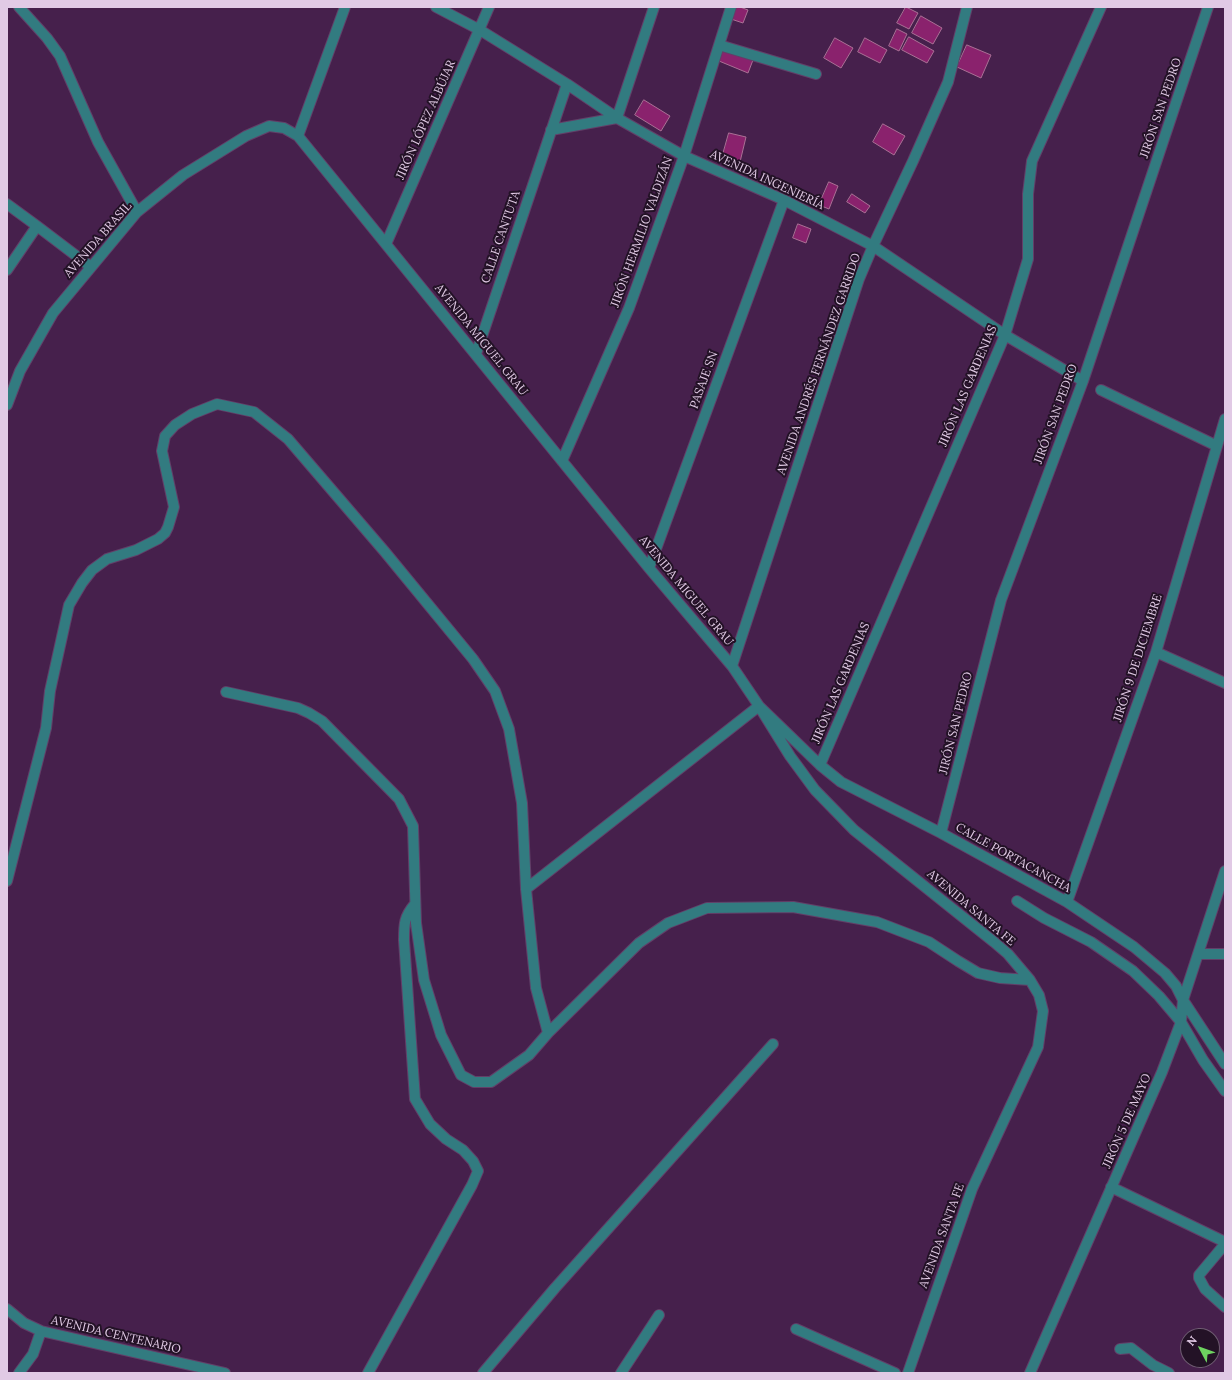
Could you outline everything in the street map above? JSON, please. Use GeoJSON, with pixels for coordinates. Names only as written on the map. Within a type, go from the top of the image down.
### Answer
{"type":"FeatureCollection","features":[{"type":"Feature","properties":{"kind":"street"},"geometry":{"type":"LineString","coordinates":[[19,7],[47,38],[60,56],[98,142],[137,212]]}},
{"type":"Feature","properties":{"kind":"street"},"geometry":{"type":"LineString","coordinates":[[298,136],[345,7]]}},
{"type":"Feature","properties":{"kind":"street","name":"AVENIDA INGENIERÍA"},"geometry":{"type":"LineString","coordinates":[[436,7],[480,30],[567,84],[617,118],[684,156],[784,200],[873,246],[1005,335],[1083,381]]}},
{"type":"Feature","properties":{"kind":"street","name":"JIRÓN LÓPEZ ALBÚJAR"},"geometry":{"type":"LineString","coordinates":[[386,244],[489,7]]}},
{"type":"Feature","properties":{"kind":"street"},"geometry":{"type":"LineString","coordinates":[[551,130],[617,118],[654,7]]}},
{"type":"Feature","properties":{"kind":"street","name":"JIRÓN HERMILIO VALDIZÁN"},"geometry":{"type":"LineString","coordinates":[[562,461],[629,308],[684,156],[731,7]]}},
{"type":"Feature","properties":{"kind":"street","name":"AVENIDA ANDRÉS FERNÁNDEZ GARRIDO"},"geometry":{"type":"LineString","coordinates":[[732,666],[859,279],[948,82],[967,7]]}},
{"type":"Feature","properties":{"kind":"street","name":"JIRÓN LAS GARDENIAS"},"geometry":{"type":"LineString","coordinates":[[820,765],[1005,335],[1028,259],[1028,194],[1032,161],[1101,7]]}},
{"type":"Feature","properties":{"kind":"street","name":"JIRÓN SAN PEDRO"},"geometry":{"type":"LineString","coordinates":[[941,833],[1001,600],[1083,381],[1208,7]]}},
{"type":"Feature","properties":{"kind":"street"},"geometry":{"type":"LineString","coordinates":[[719,45],[816,74]]}},
{"type":"Feature","properties":{"kind":"street","name":"CALLE CANTUTA"},"geometry":{"type":"LineString","coordinates":[[476,354],[567,84]]}},
{"type":"Feature","properties":{"kind":"street","name":"AVENIDA BRASIL"},"geometry":{"type":"LineString","coordinates":[[7,405],[20,371],[53,313],[137,212],[183,175],[246,136],[270,126],[284,128],[298,136]]}},
{"type":"Feature","properties":{"kind":"street","name":"AVENIDA MIGUEL GRAU"},"geometry":{"type":"LineString","coordinates":[[298,136],[649,568],[732,666]]}},
{"type":"Feature","properties":{"kind":"street","name":"PASAJE SN"},"geometry":{"type":"LineString","coordinates":[[649,568],[784,200]]}},
{"type":"Feature","properties":{"kind":"street"},"geometry":{"type":"LineString","coordinates":[[7,204],[91,267]]}},
{"type":"Feature","properties":{"kind":"street"},"geometry":{"type":"LineString","coordinates":[[7,270],[37,226]]}},
{"type":"Feature","properties":{"kind":"street"},"geometry":{"type":"LineString","coordinates":[[1101,390],[1217,446]]}},
{"type":"Feature","properties":{"kind":"street"},"geometry":{"type":"LineString","coordinates":[[7,881],[46,728],[50,691],[69,605],[82,583],[92,570],[100,563],[107,559],[136,550],[158,539],[168,528],[174,506],[162,451],[165,436],[175,424],[192,414],[217,404],[254,412],[288,439],[385,552],[473,659],[495,691],[509,728],[522,803],[526,889],[536,988],[548,1033]]}},
{"type":"Feature","properties":{"kind":"street","name":"JIRÓN 9 DE DICIEMBRE"},"geometry":{"type":"LineString","coordinates":[[1067,902],[1156,652],[1225,419]]}},
{"type":"Feature","properties":{"kind":"street"},"geometry":{"type":"LineString","coordinates":[[1156,652],[1225,683]]}},
{"type":"Feature","properties":{"kind":"street","name":"AVENIDA SANTA FE"},"geometry":{"type":"LineString","coordinates":[[732,666],[760,706],[790,756],[815,790],[854,830],[1008,954],[1030,980],[1039,995],[1043,1011],[1038,1046],[972,1189],[908,1373]]}},
{"type":"Feature","properties":{"kind":"street"},"geometry":{"type":"LineString","coordinates":[[226,692],[298,708],[309,712],[322,721],[399,800],[413,826],[416,923],[424,980],[440,1035],[461,1075],[474,1082],[490,1082],[529,1055],[548,1033],[639,943],[668,923],[707,908],[793,907],[877,922],[929,942],[958,962],[978,973],[1000,978],[1030,980]]}},
{"type":"Feature","properties":{"kind":"street"},"geometry":{"type":"LineString","coordinates":[[526,889],[760,706]]}},
{"type":"Feature","properties":{"kind":"street","name":"CALLE PORTACANCHA"},"geometry":{"type":"LineString","coordinates":[[760,706],[820,765],[841,782],[941,833],[1067,902],[1134,947],[1165,973],[1176,986],[1183,1000],[1225,1064]]}},
{"type":"Feature","properties":{"kind":"street","name":"JIRÓN 5 DE MAYO"},"geometry":{"type":"LineString","coordinates":[[1030,1373],[1162,1072],[1181,1022],[1183,1000],[1225,871]]}},
{"type":"Feature","properties":{"kind":"street"},"geometry":{"type":"LineString","coordinates":[[1017,901],[1044,918],[1091,942],[1133,971],[1159,996],[1181,1022],[1203,1060],[1225,1091]]}},
{"type":"Feature","properties":{"kind":"street"},"geometry":{"type":"LineString","coordinates":[[368,1373],[472,1185],[478,1171],[473,1161],[463,1150],[446,1139],[430,1124],[415,1099],[404,922],[408,912],[415,904]]}},
{"type":"Feature","properties":{"kind":"street"},"geometry":{"type":"LineString","coordinates":[[1198,954],[1225,954]]}},
{"type":"Feature","properties":{"kind":"street"},"geometry":{"type":"LineString","coordinates":[[483,1373],[555,1288],[773,1044]]}},
{"type":"Feature","properties":{"kind":"street"},"geometry":{"type":"LineString","coordinates":[[1111,1187],[1225,1243],[1199,1275],[1205,1289],[1225,1307]]}},
{"type":"Feature","properties":{"kind":"street","name":"AVENIDA CENTENARIO"},"geometry":{"type":"LineString","coordinates":[[7,1309],[24,1323],[41,1331],[225,1373]]}},
{"type":"Feature","properties":{"kind":"street"},"geometry":{"type":"LineString","coordinates":[[621,1373],[659,1315]]}},
{"type":"Feature","properties":{"kind":"street"},"geometry":{"type":"LineString","coordinates":[[796,1329],[895,1373]]}},
{"type":"Feature","properties":{"kind":"street"},"geometry":{"type":"LineString","coordinates":[[20,1373],[33,1354],[41,1331]]}},
{"type":"Feature","properties":{"kind":"street"},"geometry":{"type":"LineString","coordinates":[[1120,1349],[1131,1348],[1153,1365],[1169,1373]]}},
{"type":"Feature","properties":{"kind":"building"},"geometry":{"type":"Polygon","coordinates":[[[732,7],[740,7],[748,10],[743,23],[728,18],[732,7]]]}},
{"type":"Feature","properties":{"kind":"building"},"geometry":{"type":"Polygon","coordinates":[[[906,7],[918,13],[909,29],[897,23],[906,7]]]}},
{"type":"Feature","properties":{"kind":"building"},"geometry":{"type":"Polygon","coordinates":[[[921,16],[942,28],[933,44],[912,33],[921,16]]]}},
{"type":"Feature","properties":{"kind":"building"},"geometry":{"type":"Polygon","coordinates":[[[897,29],[907,34],[899,51],[889,46],[897,29]]]}},
{"type":"Feature","properties":{"kind":"building"},"geometry":{"type":"Polygon","coordinates":[[[909,37],[934,51],[927,63],[902,50],[909,37]]]}},
{"type":"Feature","properties":{"kind":"building"},"geometry":{"type":"Polygon","coordinates":[[[835,38],[853,48],[841,68],[824,58],[835,38]]]}},
{"type":"Feature","properties":{"kind":"building"},"geometry":{"type":"Polygon","coordinates":[[[865,38],[887,50],[880,63],[858,52],[865,38]]]}},
{"type":"Feature","properties":{"kind":"building"},"geometry":{"type":"Polygon","coordinates":[[[967,45],[991,55],[981,78],[957,67],[967,45]]]}},
{"type":"Feature","properties":{"kind":"building"},"geometry":{"type":"Polygon","coordinates":[[[723,49],[753,60],[748,73],[719,61],[723,49]]]}},
{"type":"Feature","properties":{"kind":"building"},"geometry":{"type":"Polygon","coordinates":[[[644,100],[670,116],[661,131],[635,115],[644,100]]]}},
{"type":"Feature","properties":{"kind":"building"},"geometry":{"type":"Polygon","coordinates":[[[883,124],[905,136],[894,155],[873,142],[883,124]]]}},
{"type":"Feature","properties":{"kind":"building"},"geometry":{"type":"Polygon","coordinates":[[[729,133],[746,137],[740,162],[722,158],[729,133]]]}},
{"type":"Feature","properties":{"kind":"building"},"geometry":{"type":"Polygon","coordinates":[[[829,182],[838,186],[829,209],[819,205],[829,182]]]}},
{"type":"Feature","properties":{"kind":"building"},"geometry":{"type":"Polygon","coordinates":[[[852,194],[870,206],[865,213],[847,202],[852,194]]]}},
{"type":"Feature","properties":{"kind":"building"},"geometry":{"type":"Polygon","coordinates":[[[798,224],[811,229],[806,243],[793,238],[798,224]]]}}]}
